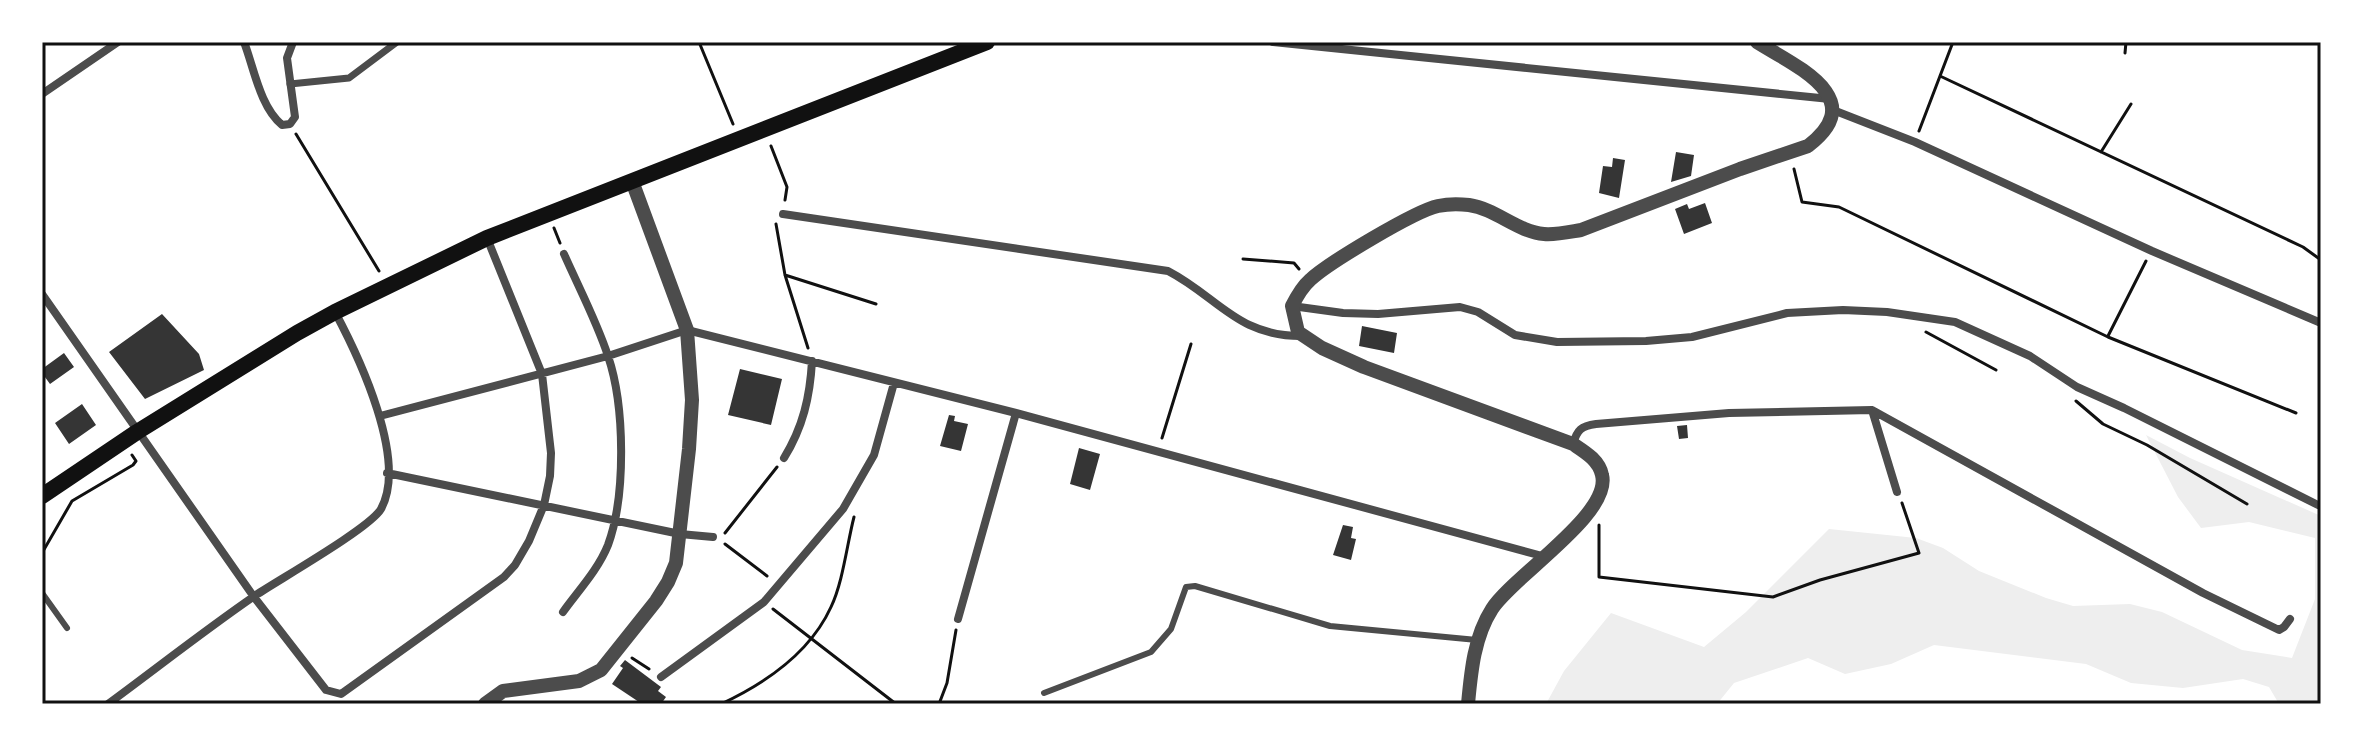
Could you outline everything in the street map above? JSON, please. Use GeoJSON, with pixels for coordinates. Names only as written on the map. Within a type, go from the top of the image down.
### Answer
{"type":"FeatureCollection","features":[{"type":"Feature","properties":{"kind":"main road"},"geometry":{"type":"LineString","coordinates":[[42,496],[137,432],[335,312],[487,238],[987,42]]}},
{"type":"Feature","properties":{"kind":"street"},"geometry":{"type":"LineString","coordinates":[[42,94],[118,42]]}},
{"type":"Feature","properties":{"kind":"street"},"geometry":{"type":"LineString","coordinates":[[244,42],[274,118],[282,125],[290,124],[295,117],[287,58],[293,42]]}},
{"type":"Feature","properties":{"kind":"street"},"geometry":{"type":"LineString","coordinates":[[290,84],[349,78],[397,42]]}},
{"type":"Feature","properties":{"kind":"street"},"geometry":{"type":"LineString","coordinates":[[1273,42],[1832,105],[2152,251],[2321,323]]}},
{"type":"Feature","properties":{"kind":"street"},"geometry":{"type":"LineString","coordinates":[[1301,336],[1294,324],[1292,306],[1309,281],[1408,220],[1438,206],[1467,205],[1491,212],[1529,231],[1544,235],[1563,233],[1595,225],[1740,169],[1790,154],[1817,140],[1828,124],[1832,105],[1817,81],[1757,42]]}},
{"type":"Feature","properties":{"kind":"street"},"geometry":{"type":"LineString","coordinates":[[485,704],[503,691],[568,684],[589,678],[601,670],[668,582],[676,563],[692,400],[687,330],[632,181]]}},
{"type":"Feature","properties":{"kind":"street"},"geometry":{"type":"LineString","coordinates":[[783,214],[1168,271],[1246,325],[1263,332],[1301,336],[1364,367],[1573,444],[1598,465],[1603,488],[1598,500],[1546,557],[1506,592],[1492,609],[1477,640],[1468,704]]}},
{"type":"Feature","properties":{"kind":"street"},"geometry":{"type":"LineString","coordinates":[[42,294],[254,597],[326,690],[336,694],[346,692],[504,577],[529,541],[544,505],[551,453],[542,374],[487,238]]}},
{"type":"Feature","properties":{"kind":"street"},"geometry":{"type":"LineString","coordinates":[[563,612],[608,546],[619,480],[620,436],[615,381],[608,356],[564,254]]}},
{"type":"Feature","properties":{"kind":"street"},"geometry":{"type":"LineString","coordinates":[[1292,306],[1378,314],[1460,307],[1478,312],[1515,335],[1557,342],[1692,337],[1787,313],[1843,310],[1887,312],[1955,322],[2030,356],[2077,387],[2318,505]]}},
{"type":"Feature","properties":{"kind":"street"},"geometry":{"type":"LineString","coordinates":[[108,704],[254,597],[376,515],[384,499],[387,444],[380,416],[335,312]]}},
{"type":"Feature","properties":{"kind":"street"},"geometry":{"type":"LineString","coordinates":[[380,416],[608,356],[687,330],[1016,413],[1546,557]]}},
{"type":"Feature","properties":{"kind":"street"},"geometry":{"type":"LineString","coordinates":[[784,458],[803,422],[812,361]]}},
{"type":"Feature","properties":{"kind":"street"},"geometry":{"type":"LineString","coordinates":[[661,677],[764,602],[843,509],[874,455],[894,383]]}},
{"type":"Feature","properties":{"kind":"street"},"geometry":{"type":"LineString","coordinates":[[1573,444],[1584,425],[1729,413],[1872,410],[2203,593],[2279,630],[2290,619]]}},
{"type":"Feature","properties":{"kind":"street"},"geometry":{"type":"LineString","coordinates":[[1872,410],[1897,492]]}},
{"type":"Feature","properties":{"kind":"street"},"geometry":{"type":"LineString","coordinates":[[958,619],[1016,413]]}},
{"type":"Feature","properties":{"kind":"street"},"geometry":{"type":"LineString","coordinates":[[387,476],[680,534],[716,538]]}},
{"type":"Feature","properties":{"kind":"lane"},"geometry":{"type":"LineString","coordinates":[[1044,693],[1151,652],[1171,629],[1186,587],[1195,586],[1348,629],[1477,640]]}},
{"type":"Feature","properties":{"kind":"lane"},"geometry":{"type":"LineString","coordinates":[[42,593],[67,628]]}},
{"type":"Feature","properties":{"kind":"path"},"geometry":{"type":"LineString","coordinates":[[699,42],[739,139]]}},
{"type":"Feature","properties":{"kind":"path"},"geometry":{"type":"LineString","coordinates":[[1915,142],[1953,42]]}},
{"type":"Feature","properties":{"kind":"path"},"geometry":{"type":"LineString","coordinates":[[2125,53],[2126,42]]}},
{"type":"Feature","properties":{"kind":"path"},"geometry":{"type":"LineString","coordinates":[[1940,76],[2303,247],[2321,260]]}},
{"type":"Feature","properties":{"kind":"path"},"geometry":{"type":"LineString","coordinates":[[2101,152],[2131,104]]}},
{"type":"Feature","properties":{"kind":"path"},"geometry":{"type":"LineString","coordinates":[[290,124],[388,286]]}},
{"type":"Feature","properties":{"kind":"path"},"geometry":{"type":"LineString","coordinates":[[764,128],[787,187],[783,214],[776,223],[785,275],[812,361]]}},
{"type":"Feature","properties":{"kind":"path"},"geometry":{"type":"LineString","coordinates":[[1790,154],[1802,202],[1839,207],[2108,337],[2296,413]]}},
{"type":"Feature","properties":{"kind":"path"},"geometry":{"type":"LineString","coordinates":[[548,213],[564,254]]}},
{"type":"Feature","properties":{"kind":"path"},"geometry":{"type":"LineString","coordinates":[[2108,337],[2152,251]]}},
{"type":"Feature","properties":{"kind":"path"},"geometry":{"type":"LineString","coordinates":[[1243,259],[1294,263],[1309,281]]}},
{"type":"Feature","properties":{"kind":"path"},"geometry":{"type":"LineString","coordinates":[[785,275],[876,304]]}},
{"type":"Feature","properties":{"kind":"path"},"geometry":{"type":"LineString","coordinates":[[1925,331],[1996,370]]}},
{"type":"Feature","properties":{"kind":"path"},"geometry":{"type":"LineString","coordinates":[[1157,453],[1191,344]]}},
{"type":"Feature","properties":{"kind":"path"},"geometry":{"type":"LineString","coordinates":[[2070,395],[2103,424],[2147,445],[2247,504]]}},
{"type":"Feature","properties":{"kind":"path"},"geometry":{"type":"LineString","coordinates":[[42,553],[72,501],[135,464],[123,442]]}},
{"type":"Feature","properties":{"kind":"path"},"geometry":{"type":"LineString","coordinates":[[779,586],[716,538],[784,458]]}},
{"type":"Feature","properties":{"kind":"path"},"geometry":{"type":"LineString","coordinates":[[1598,500],[1599,577],[1773,597],[1820,580],[1919,553],[1897,492]]}},
{"type":"Feature","properties":{"kind":"path"},"geometry":{"type":"LineString","coordinates":[[721,704],[749,691],[793,659],[811,640],[832,606],[856,510]]}},
{"type":"Feature","properties":{"kind":"path"},"geometry":{"type":"LineString","coordinates":[[764,602],[896,704]]}},
{"type":"Feature","properties":{"kind":"path"},"geometry":{"type":"LineString","coordinates":[[939,704],[947,683],[958,619]]}},
{"type":"Feature","properties":{"kind":"path"},"geometry":{"type":"LineString","coordinates":[[619,649],[661,677]]}},
{"type":"Feature","properties":{"kind":"shaded area"},"geometry":{"type":"Polygon","coordinates":[[[2146,435],[2321,516],[2321,704],[2279,704],[2269,687],[2243,679],[2183,688],[2131,683],[2086,664],[1934,645],[1891,664],[1845,674],[1808,658],[1734,683],[1717,704],[1546,704],[1564,671],[1611,613],[1704,647],[1746,612],[1829,529],[1916,538],[1943,548],[1979,571],[2046,598],[2073,606],[2130,604],[2162,612],[2242,650],[2292,658],[2315,599],[2315,538],[2249,522],[2201,528],[2178,497],[2146,435]]]}},
{"type":"Feature","properties":{"kind":"building"},"geometry":{"type":"Polygon","coordinates":[[[1676,152],[1694,155],[1691,176],[1671,182],[1676,152]]]}},
{"type":"Feature","properties":{"kind":"building"},"geometry":{"type":"Polygon","coordinates":[[[1613,158],[1625,160],[1619,198],[1599,193],[1603,166],[1612,167],[1613,158]]]}},
{"type":"Feature","properties":{"kind":"building"},"geometry":{"type":"Polygon","coordinates":[[[1705,203],[1712,223],[1684,234],[1675,209],[1687,204],[1689,209],[1705,203]]]}},
{"type":"Feature","properties":{"kind":"building"},"geometry":{"type":"Polygon","coordinates":[[[162,314],[199,354],[204,370],[145,399],[109,352],[162,314]]]}},
{"type":"Feature","properties":{"kind":"building"},"geometry":{"type":"Polygon","coordinates":[[[1362,326],[1397,333],[1394,353],[1359,346],[1362,326]]]}},
{"type":"Feature","properties":{"kind":"building"},"geometry":{"type":"Polygon","coordinates":[[[64,353],[74,367],[50,384],[42,369],[64,353]]]}},
{"type":"Feature","properties":{"kind":"building"},"geometry":{"type":"Polygon","coordinates":[[[740,369],[782,379],[771,425],[728,415],[740,369]]]}},
{"type":"Feature","properties":{"kind":"building"},"geometry":{"type":"Polygon","coordinates":[[[82,404],[96,425],[69,444],[55,423],[82,404]]]}},
{"type":"Feature","properties":{"kind":"building"},"geometry":{"type":"Polygon","coordinates":[[[949,415],[955,416],[954,421],[968,424],[961,451],[940,446],[949,415]]]}},
{"type":"Feature","properties":{"kind":"building"},"geometry":{"type":"Polygon","coordinates":[[[1687,425],[1688,438],[1679,439],[1677,426],[1687,425]]]}},
{"type":"Feature","properties":{"kind":"building"},"geometry":{"type":"Polygon","coordinates":[[[1079,448],[1100,454],[1090,490],[1070,484],[1079,448]]]}},
{"type":"Feature","properties":{"kind":"building"},"geometry":{"type":"Polygon","coordinates":[[[1343,525],[1353,527],[1351,538],[1356,539],[1351,560],[1333,555],[1343,525]]]}},
{"type":"Feature","properties":{"kind":"building"},"geometry":{"type":"Polygon","coordinates":[[[625,660],[661,687],[658,691],[666,697],[661,704],[642,704],[612,684],[625,660]]]}}]}
